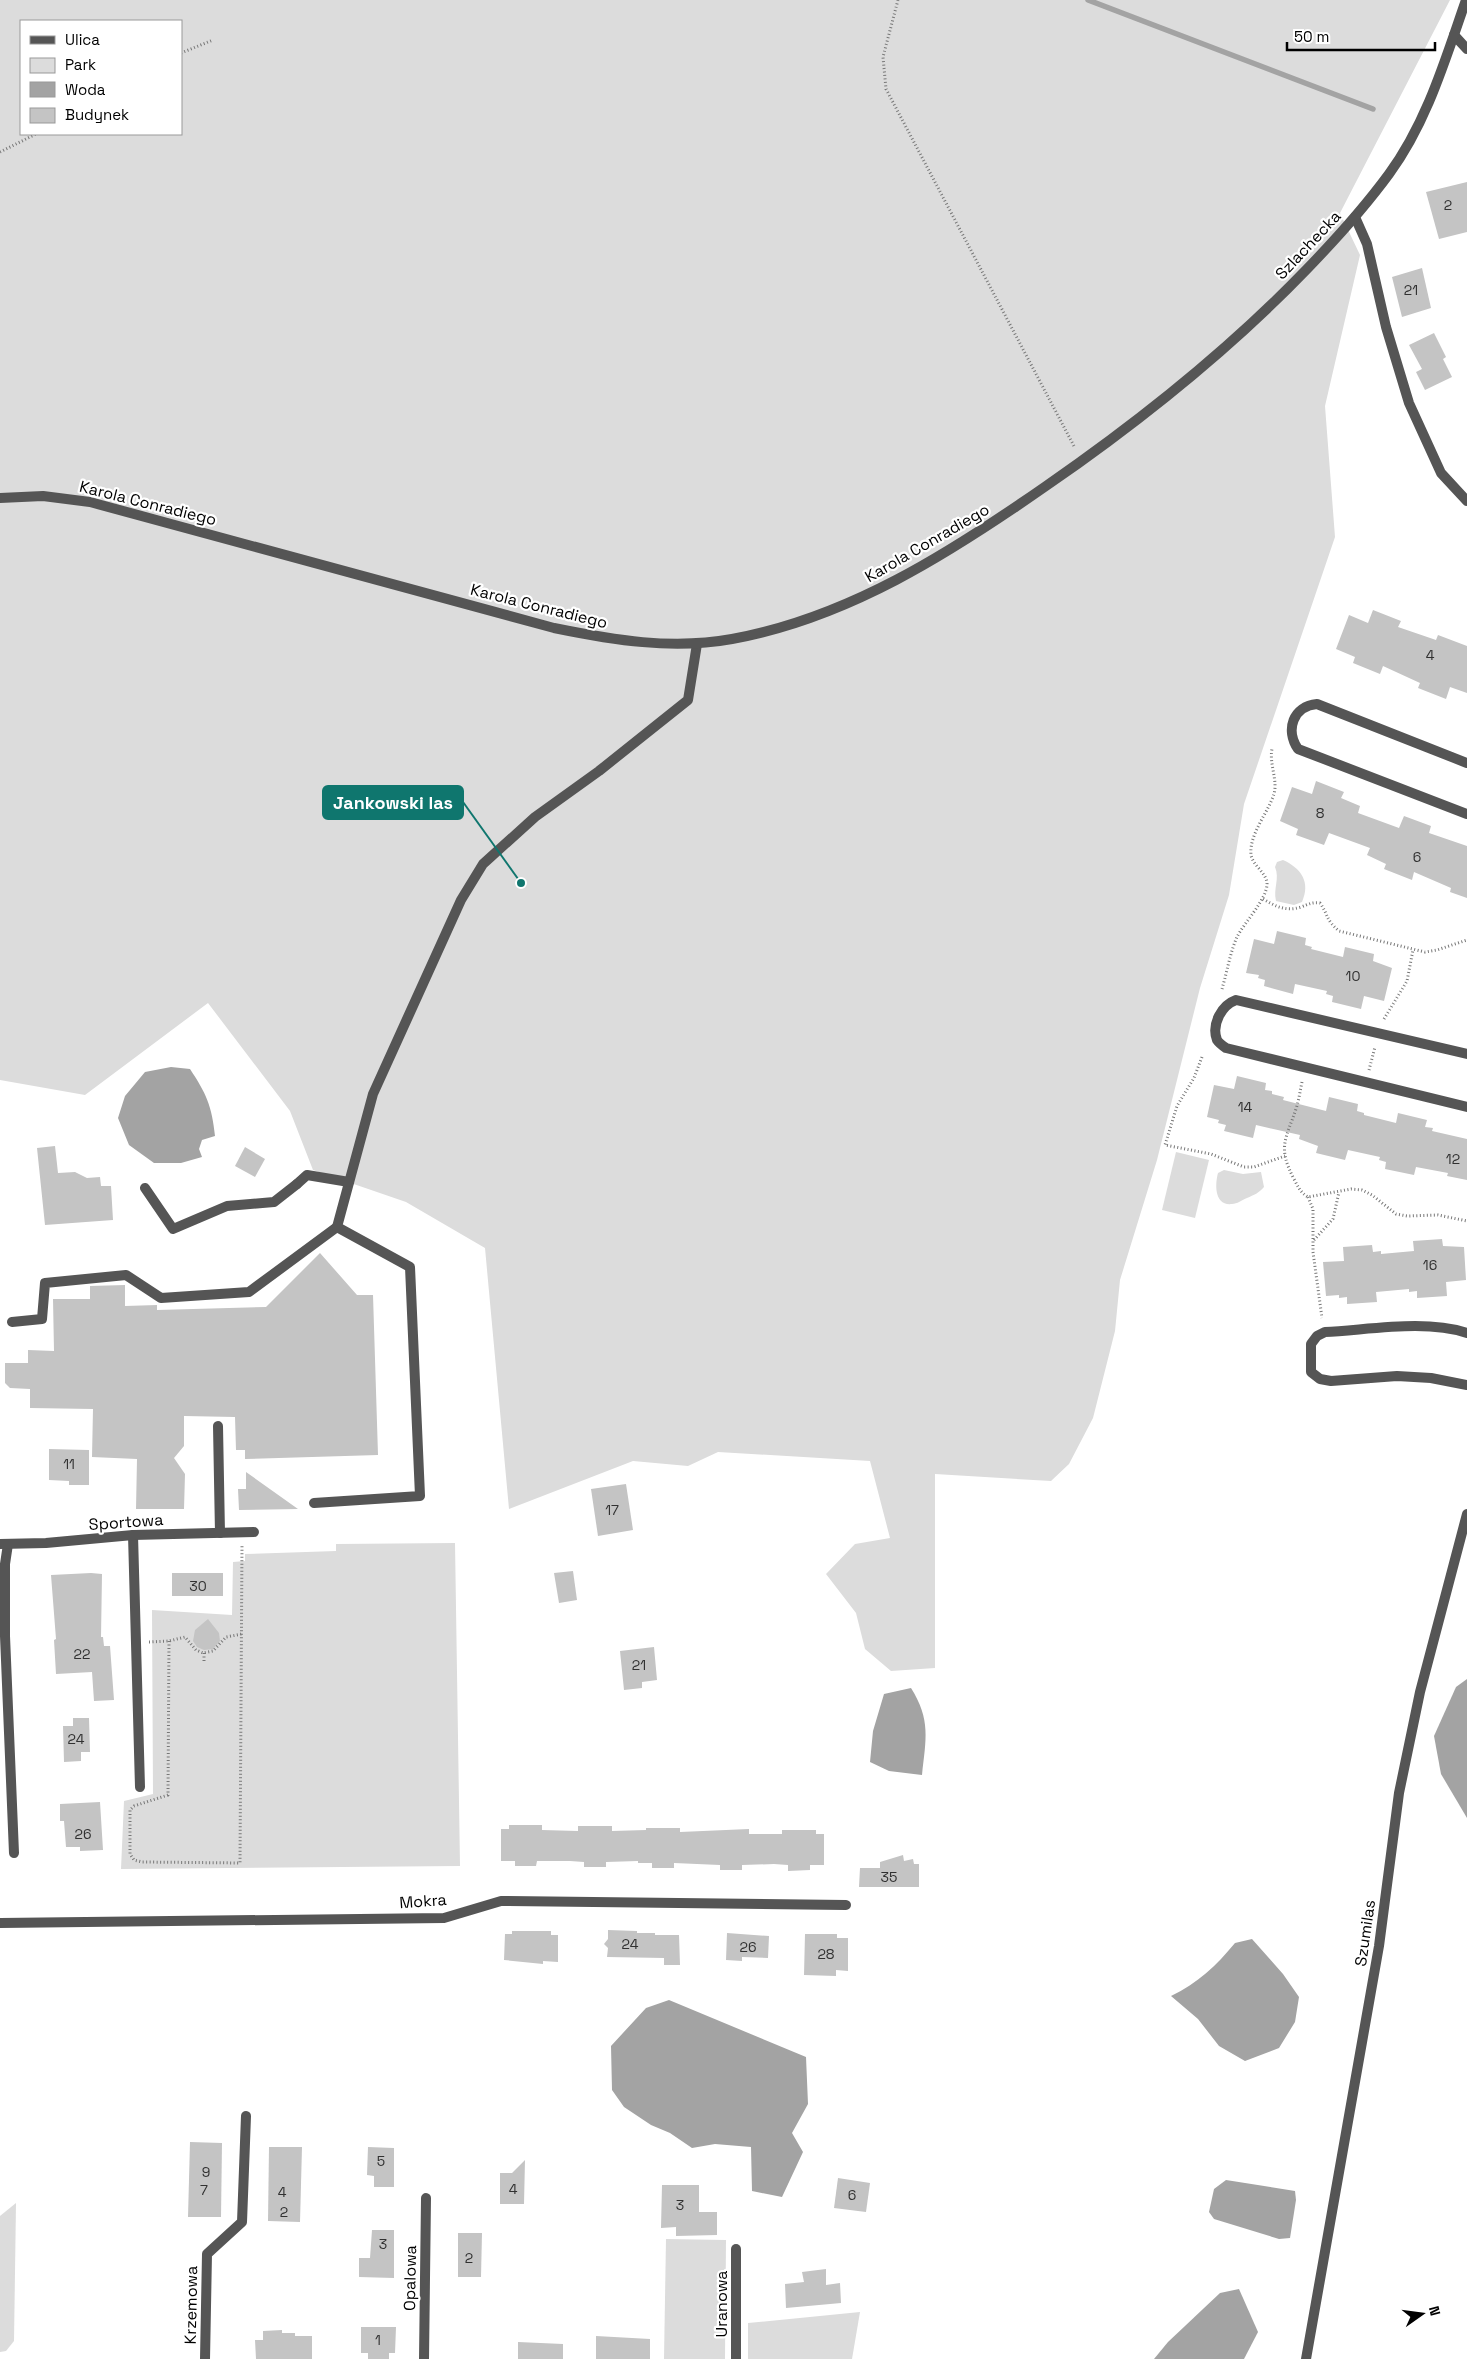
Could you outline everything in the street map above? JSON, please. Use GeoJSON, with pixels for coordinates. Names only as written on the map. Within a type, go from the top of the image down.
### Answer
{"type":"FeatureCollection","features":[{"type":"Feature","properties":{"kind":"street","name":"Szlachecka"},"geometry":{"type":"LineString","coordinates":[[1095,452],[1202,368],[1273,303],[1355,217],[1390,173],[1411,140],[1435,91],[1466,0]]}},
{"type":"Feature","properties":{"kind":"street"},"geometry":{"type":"LineString","coordinates":[[1454,35],[1467,49]]}},
{"type":"Feature","properties":{"kind":"street"},"geometry":{"type":"LineString","coordinates":[[1355,217],[1367,244],[1386,327],[1409,403],[1440,472],[1467,502]]}},
{"type":"Feature","properties":{"kind":"street","name":"Karola Conradiego"},"geometry":{"type":"LineString","coordinates":[[0,498],[43,496],[90,502],[554,628],[604,638],[652,644],[696,644],[765,632],[843,606],[887,586],[994,522],[1095,452]]}},
{"type":"Feature","properties":{"kind":"street"},"geometry":{"type":"LineString","coordinates":[[12,1322],[42,1319],[45,1283],[126,1275],[161,1298],[249,1292],[337,1227],[372,1094],[461,900],[483,864],[535,817],[599,771],[688,700],[696,644]]}},
{"type":"Feature","properties":{"kind":"street"},"geometry":{"type":"LineString","coordinates":[[1467,763],[1317,704],[1306,705],[1298,712],[1291,730],[1293,742],[1298,749],[1467,814]]}},
{"type":"Feature","properties":{"kind":"street"},"geometry":{"type":"LineString","coordinates":[[1467,1054],[1236,1000],[1227,1004],[1221,1010],[1216,1030],[1218,1040],[1226,1048],[1467,1107]]}},
{"type":"Feature","properties":{"kind":"street"},"geometry":{"type":"LineString","coordinates":[[146,1188],[173,1229],[227,1206],[274,1202],[306,1175],[349,1182]]}},
{"type":"Feature","properties":{"kind":"street"},"geometry":{"type":"LineString","coordinates":[[314,1503],[420,1496],[410,1267],[337,1227]]}},
{"type":"Feature","properties":{"kind":"street"},"geometry":{"type":"LineString","coordinates":[[1467,1333],[1457,1330],[1412,1327],[1325,1332],[1317,1336],[1310,1344],[1312,1372],[1320,1379],[1330,1381],[1397,1376],[1431,1378],[1467,1384]]}},
{"type":"Feature","properties":{"kind":"street"},"geometry":{"type":"LineString","coordinates":[[218,1426],[220,1533]]}},
{"type":"Feature","properties":{"kind":"street","name":"Szumilas"},"geometry":{"type":"LineString","coordinates":[[1306,2359],[1379,1946],[1399,1792],[1420,1692],[1467,1514]]}},
{"type":"Feature","properties":{"kind":"street","name":"Sportowa"},"geometry":{"type":"LineString","coordinates":[[4,1544],[134,1535],[254,1532]]}},
{"type":"Feature","properties":{"kind":"street"},"geometry":{"type":"LineString","coordinates":[[134,1535],[140,1787]]}},
{"type":"Feature","properties":{"kind":"street"},"geometry":{"type":"LineString","coordinates":[[4,1544],[5,1636],[14,1853]]}},
{"type":"Feature","properties":{"kind":"street","name":"Mokra"},"geometry":{"type":"LineString","coordinates":[[0,1922],[444,1918],[501,1900],[846,1905]]}},
{"type":"Feature","properties":{"kind":"street","name":"Krzemowa"},"geometry":{"type":"LineString","coordinates":[[206,2359],[207,2254],[242,2222],[246,2116]]}},
{"type":"Feature","properties":{"kind":"street","name":"Opalowa"},"geometry":{"type":"LineString","coordinates":[[424,2359],[426,2198]]}},
{"type":"Feature","properties":{"kind":"street","name":"Uranowa"},"geometry":{"type":"LineString","coordinates":[[736,2249],[736,2359]]}},
{"type":"Feature","properties":{"kind":"path"},"geometry":{"type":"LineString","coordinates":[[898,0],[884,57],[886,89],[1082,462]]}},
{"type":"Feature","properties":{"kind":"path"},"geometry":{"type":"LineString","coordinates":[[182,53],[213,40]]}},
{"type":"Feature","properties":{"kind":"path"},"geometry":{"type":"LineString","coordinates":[[0,152],[34,135]]}},
{"type":"Feature","properties":{"kind":"path"},"geometry":{"type":"LineString","coordinates":[[1222,989],[1237,938],[1263,899],[1267,884],[1264,874],[1257,868],[1251,857],[1251,846],[1274,793],[1270,758],[1272,749]]}},
{"type":"Feature","properties":{"kind":"path"},"geometry":{"type":"LineString","coordinates":[[1263,899],[1281,908],[1292,909],[1312,902],[1320,903],[1326,911],[1328,922],[1339,931],[1419,951],[1437,950],[1467,940]]}},
{"type":"Feature","properties":{"kind":"path"},"geometry":{"type":"LineString","coordinates":[[1202,1057],[1194,1078],[1177,1106],[1165,1145],[1211,1154],[1244,1167],[1254,1167],[1285,1156]]}},
{"type":"Feature","properties":{"kind":"path"},"geometry":{"type":"LineString","coordinates":[[1302,1081],[1296,1109],[1290,1120],[1283,1146],[1285,1156],[1302,1194],[1308,1197],[1362,1190],[1372,1195],[1396,1214],[1407,1216],[1438,1215],[1467,1222]]}},
{"type":"Feature","properties":{"kind":"path"},"geometry":{"type":"LineString","coordinates":[[1313,1241],[1334,1219],[1339,1192]]}},
{"type":"Feature","properties":{"kind":"path"},"geometry":{"type":"LineString","coordinates":[[1308,1197],[1313,1209],[1313,1241],[1324,1326]]}},
{"type":"Feature","properties":{"kind":"path"},"geometry":{"type":"LineString","coordinates":[[169,1641],[168,1795],[134,1806],[130,1810],[130,1854],[134,1860],[142,1862],[240,1863],[242,1532]]}},
{"type":"Feature","properties":{"kind":"path"},"geometry":{"type":"LineString","coordinates":[[136,1641],[169,1641],[185,1637],[196,1650],[204,1653],[213,1651],[226,1637],[242,1634]]}},
{"type":"Feature","properties":{"kind":"path"},"geometry":{"type":"LineString","coordinates":[[204,1653],[204,1661]]}},
{"type":"Feature","properties":{"kind":"green space"},"geometry":{"type":"Polygon","coordinates":[[[0,0],[1450,0],[1340,213],[1360,255],[1325,406],[1335,537],[1244,804],[1229,895],[1200,988],[1157,1160],[1120,1280],[1115,1331],[1093,1418],[1069,1464],[1051,1481],[935,1474],[935,1668],[891,1671],[865,1649],[856,1613],[826,1574],[855,1544],[890,1538],[870,1461],[718,1452],[688,1466],[633,1461],[509,1509],[485,1248],[406,1202],[313,1170],[290,1111],[208,1003],[85,1095],[0,1080],[0,0]]]}},
{"type":"Feature","properties":{"kind":"green space"},"geometry":{"type":"Polygon","coordinates":[[[1283,860],[1295,867],[1303,876],[1305,882],[1305,895],[1302,902],[1294,905],[1276,901],[1277,876],[1275,867],[1277,862],[1283,860]]]}},
{"type":"Feature","properties":{"kind":"green space"},"geometry":{"type":"Polygon","coordinates":[[[1176,1152],[1209,1160],[1195,1218],[1162,1210],[1176,1152]]]}},
{"type":"Feature","properties":{"kind":"green space"},"geometry":{"type":"Polygon","coordinates":[[[1224,1170],[1243,1174],[1261,1172],[1264,1187],[1256,1194],[1238,1203],[1226,1204],[1219,1198],[1216,1188],[1218,1173],[1224,1170]]]}},
{"type":"Feature","properties":{"kind":"green space"},"geometry":{"type":"Polygon","coordinates":[[[455,1543],[460,1866],[121,1869],[124,1801],[153,1794],[152,1610],[232,1615],[233,1562],[245,1561],[245,1554],[336,1551],[336,1544],[455,1543]]]}},
{"type":"Feature","properties":{"kind":"green space"},"geometry":{"type":"Polygon","coordinates":[[[16,2203],[14,2341],[6,2351],[0,2352],[0,2216],[16,2203]]]}},
{"type":"Feature","properties":{"kind":"green space"},"geometry":{"type":"Polygon","coordinates":[[[666,2239],[726,2240],[725,2359],[664,2359],[666,2239]]]}},
{"type":"Feature","properties":{"kind":"green space"},"geometry":{"type":"Polygon","coordinates":[[[860,2312],[852,2359],[748,2359],[748,2323],[860,2312]]]}},
{"type":"Feature","properties":{"kind":"water"},"geometry":{"type":"Polygon","coordinates":[[[171,1067],[190,1069],[196,1078],[210,1108],[215,1136],[202,1140],[199,1149],[202,1157],[181,1163],[154,1163],[129,1145],[118,1118],[125,1096],[145,1072],[171,1067]]]}},
{"type":"Feature","properties":{"kind":"water"},"geometry":{"type":"Polygon","coordinates":[[[1467,1679],[1467,1818],[1441,1774],[1434,1736],[1456,1687],[1467,1679]]]}},
{"type":"Feature","properties":{"kind":"water"},"geometry":{"type":"Polygon","coordinates":[[[911,1688],[922,1710],[926,1730],[922,1775],[889,1771],[870,1762],[873,1731],[884,1694],[911,1688]]]}},
{"type":"Feature","properties":{"kind":"water"},"geometry":{"type":"Polygon","coordinates":[[[1252,1939],[1283,1974],[1299,1997],[1295,2022],[1279,2048],[1245,2061],[1219,2046],[1198,2019],[1171,1996],[1206,1973],[1235,1943],[1252,1939]]]}},
{"type":"Feature","properties":{"kind":"water"},"geometry":{"type":"Polygon","coordinates":[[[669,2000],[806,2057],[808,2104],[792,2133],[803,2152],[782,2197],[752,2191],[751,2147],[715,2144],[692,2148],[624,2107],[612,2090],[611,2046],[646,2008],[669,2000]]]}},
{"type":"Feature","properties":{"kind":"water"},"geometry":{"type":"Polygon","coordinates":[[[1226,2180],[1295,2191],[1296,2200],[1290,2238],[1279,2239],[1214,2219],[1209,2212],[1214,2189],[1226,2180]]]}},
{"type":"Feature","properties":{"kind":"water"},"geometry":{"type":"Polygon","coordinates":[[[1239,2289],[1258,2332],[1244,2359],[1154,2359],[1168,2342],[1220,2293],[1239,2289]]]}},
{"type":"Feature","properties":{"kind":"building"},"geometry":{"type":"Polygon","coordinates":[[[1467,182],[1467,232],[1439,239],[1426,192],[1467,182]]]}},
{"type":"Feature","properties":{"kind":"building"},"geometry":{"type":"Polygon","coordinates":[[[1422,268],[1431,308],[1402,317],[1392,277],[1422,268]]]}},
{"type":"Feature","properties":{"kind":"building"},"geometry":{"type":"Polygon","coordinates":[[[1434,333],[1446,357],[1443,359],[1452,377],[1425,390],[1416,372],[1422,369],[1409,345],[1434,333]]]}},
{"type":"Feature","properties":{"kind":"building"},"geometry":{"type":"Polygon","coordinates":[[[1373,610],[1401,621],[1398,627],[1436,640],[1438,635],[1467,646],[1467,693],[1450,687],[1446,699],[1418,688],[1420,683],[1383,666],[1380,674],[1353,663],[1355,657],[1336,649],[1349,615],[1368,623],[1373,610]]]}},
{"type":"Feature","properties":{"kind":"building"},"geometry":{"type":"Polygon","coordinates":[[[1316,781],[1344,792],[1341,798],[1360,806],[1358,813],[1399,828],[1404,816],[1431,826],[1429,833],[1467,846],[1467,898],[1450,892],[1451,888],[1414,872],[1412,880],[1384,869],[1386,864],[1367,855],[1370,848],[1329,833],[1324,845],[1296,835],[1298,829],[1280,821],[1292,787],[1312,794],[1316,781]]]}},
{"type":"Feature","properties":{"kind":"building"},"geometry":{"type":"Polygon","coordinates":[[[1277,931],[1306,938],[1305,945],[1312,947],[1311,949],[1343,957],[1345,947],[1374,954],[1373,961],[1392,968],[1384,1001],[1364,996],[1361,1009],[1332,1002],[1333,996],[1326,994],[1327,991],[1295,984],[1293,994],[1264,986],[1265,980],[1258,978],[1259,975],[1246,973],[1254,939],[1274,944],[1277,931]]]}},
{"type":"Feature","properties":{"kind":"building"},"geometry":{"type":"Polygon","coordinates":[[[1237,1076],[1266,1083],[1265,1090],[1284,1097],[1283,1100],[1326,1111],[1329,1097],[1358,1104],[1357,1111],[1364,1113],[1364,1115],[1396,1123],[1398,1113],[1427,1120],[1425,1127],[1433,1128],[1432,1131],[1467,1139],[1467,1180],[1447,1176],[1448,1173],[1416,1167],[1414,1175],[1385,1169],[1386,1162],[1379,1160],[1380,1157],[1348,1150],[1345,1160],[1316,1153],[1318,1146],[1299,1139],[1300,1135],[1256,1125],[1253,1138],[1224,1131],[1226,1125],[1218,1123],[1219,1120],[1207,1117],[1214,1085],[1234,1089],[1237,1076]]]}},
{"type":"Feature","properties":{"kind":"building"},"geometry":{"type":"Polygon","coordinates":[[[55,1146],[58,1173],[75,1172],[87,1178],[100,1177],[101,1186],[111,1186],[113,1220],[45,1225],[37,1148],[55,1146]]]}},
{"type":"Feature","properties":{"kind":"building"},"geometry":{"type":"Polygon","coordinates":[[[245,1147],[265,1159],[255,1177],[235,1166],[245,1147]]]}},
{"type":"Feature","properties":{"kind":"building"},"geometry":{"type":"Polygon","coordinates":[[[1442,1239],[1443,1246],[1464,1247],[1466,1280],[1446,1282],[1447,1296],[1417,1298],[1417,1291],[1409,1292],[1409,1289],[1376,1292],[1377,1302],[1347,1304],[1347,1297],[1339,1298],[1339,1295],[1326,1296],[1323,1262],[1344,1261],[1343,1247],[1372,1245],[1373,1252],[1381,1251],[1381,1254],[1414,1251],[1413,1241],[1442,1239]]]}},
{"type":"Feature","properties":{"kind":"building"},"geometry":{"type":"Polygon","coordinates":[[[320,1253],[357,1295],[373,1295],[378,1455],[245,1459],[245,1450],[236,1450],[235,1417],[184,1416],[184,1446],[174,1458],[185,1474],[184,1509],[136,1509],[137,1459],[92,1457],[93,1409],[30,1408],[30,1389],[10,1388],[5,1383],[5,1363],[28,1363],[28,1350],[54,1351],[53,1299],[90,1299],[90,1286],[125,1285],[125,1306],[157,1305],[157,1310],[266,1307],[320,1253]]]}},
{"type":"Feature","properties":{"kind":"building"},"geometry":{"type":"Polygon","coordinates":[[[49,1449],[89,1450],[89,1485],[69,1485],[69,1481],[49,1480],[49,1449]]]}},
{"type":"Feature","properties":{"kind":"building"},"geometry":{"type":"Polygon","coordinates":[[[246,1472],[298,1509],[239,1510],[238,1489],[246,1489],[246,1472]]]}},
{"type":"Feature","properties":{"kind":"building"},"geometry":{"type":"Polygon","coordinates":[[[626,1484],[633,1530],[598,1536],[591,1489],[626,1484]]]}},
{"type":"Feature","properties":{"kind":"building"},"geometry":{"type":"Polygon","coordinates":[[[573,1571],[577,1600],[559,1603],[554,1573],[573,1571]]]}},
{"type":"Feature","properties":{"kind":"building"},"geometry":{"type":"Polygon","coordinates":[[[172,1573],[223,1573],[223,1596],[172,1596],[172,1573]]]}},
{"type":"Feature","properties":{"kind":"building"},"geometry":{"type":"Polygon","coordinates":[[[102,1574],[101,1637],[103,1637],[104,1646],[110,1646],[114,1700],[94,1701],[92,1672],[56,1674],[54,1640],[56,1639],[51,1575],[102,1574]]]}},
{"type":"Feature","properties":{"kind":"building"},"geometry":{"type":"Polygon","coordinates":[[[208,1619],[219,1633],[220,1641],[213,1649],[204,1650],[197,1647],[193,1641],[195,1630],[208,1619]]]}},
{"type":"Feature","properties":{"kind":"building"},"geometry":{"type":"Polygon","coordinates":[[[654,1647],[657,1680],[642,1682],[642,1688],[624,1690],[620,1651],[654,1647]]]}},
{"type":"Feature","properties":{"kind":"building"},"geometry":{"type":"Polygon","coordinates":[[[73,1718],[89,1718],[90,1752],[81,1752],[81,1761],[64,1762],[63,1726],[73,1726],[73,1718]]]}},
{"type":"Feature","properties":{"kind":"building"},"geometry":{"type":"Polygon","coordinates":[[[100,1802],[103,1850],[80,1851],[80,1847],[66,1847],[64,1821],[60,1821],[60,1804],[100,1802]]]}},
{"type":"Feature","properties":{"kind":"building"},"geometry":{"type":"Polygon","coordinates":[[[509,1825],[542,1825],[542,1830],[578,1831],[578,1826],[612,1826],[612,1831],[646,1830],[646,1828],[680,1828],[680,1832],[749,1829],[749,1834],[782,1834],[782,1830],[816,1830],[816,1834],[824,1834],[824,1865],[810,1865],[810,1870],[788,1871],[788,1865],[774,1864],[742,1865],[742,1870],[720,1870],[720,1865],[674,1863],[674,1868],[652,1868],[652,1863],[638,1863],[638,1861],[606,1862],[606,1867],[584,1867],[584,1862],[570,1861],[537,1861],[536,1866],[515,1866],[515,1861],[501,1861],[501,1829],[509,1829],[509,1825]]]}},
{"type":"Feature","properties":{"kind":"building"},"geometry":{"type":"Polygon","coordinates":[[[903,1855],[904,1861],[913,1859],[914,1864],[919,1864],[919,1887],[859,1887],[860,1868],[880,1868],[880,1862],[903,1855]]]}},
{"type":"Feature","properties":{"kind":"building"},"geometry":{"type":"Polygon","coordinates":[[[608,1930],[637,1931],[637,1933],[655,1933],[655,1935],[679,1935],[680,1965],[664,1965],[664,1958],[607,1957],[608,1948],[604,1944],[608,1939],[608,1930]]]}},
{"type":"Feature","properties":{"kind":"building"},"geometry":{"type":"Polygon","coordinates":[[[512,1931],[551,1931],[551,1935],[558,1935],[558,1962],[543,1961],[543,1964],[504,1960],[505,1934],[512,1934],[512,1931]]]}},
{"type":"Feature","properties":{"kind":"building"},"geometry":{"type":"Polygon","coordinates":[[[727,1933],[769,1936],[768,1958],[742,1957],[742,1961],[726,1960],[727,1933]]]}},
{"type":"Feature","properties":{"kind":"building"},"geometry":{"type":"Polygon","coordinates":[[[805,1934],[837,1934],[837,1938],[848,1938],[848,1971],[836,1970],[836,1976],[804,1975],[805,1934]]]}},
{"type":"Feature","properties":{"kind":"building"},"geometry":{"type":"Polygon","coordinates":[[[190,2142],[222,2143],[221,2217],[188,2217],[190,2142]]]}},
{"type":"Feature","properties":{"kind":"building"},"geometry":{"type":"Polygon","coordinates":[[[269,2147],[302,2147],[300,2222],[268,2221],[269,2147]]]}},
{"type":"Feature","properties":{"kind":"building"},"geometry":{"type":"Polygon","coordinates":[[[368,2147],[394,2148],[394,2187],[374,2187],[374,2176],[367,2175],[368,2147]]]}},
{"type":"Feature","properties":{"kind":"building"},"geometry":{"type":"Polygon","coordinates":[[[525,2160],[524,2204],[500,2204],[500,2173],[512,2173],[525,2160]]]}},
{"type":"Feature","properties":{"kind":"building"},"geometry":{"type":"Polygon","coordinates":[[[838,2178],[870,2183],[866,2212],[834,2208],[838,2178]]]}},
{"type":"Feature","properties":{"kind":"building"},"geometry":{"type":"Polygon","coordinates":[[[662,2185],[699,2185],[699,2212],[717,2212],[717,2235],[676,2236],[676,2227],[661,2228],[662,2185]]]}},
{"type":"Feature","properties":{"kind":"building"},"geometry":{"type":"Polygon","coordinates":[[[372,2230],[394,2230],[394,2278],[359,2277],[359,2258],[370,2258],[372,2230]]]}},
{"type":"Feature","properties":{"kind":"building"},"geometry":{"type":"Polygon","coordinates":[[[458,2233],[482,2233],[481,2277],[458,2277],[458,2233]]]}},
{"type":"Feature","properties":{"kind":"building"},"geometry":{"type":"Polygon","coordinates":[[[826,2269],[826,2285],[840,2283],[841,2303],[786,2308],[785,2284],[804,2282],[802,2272],[826,2269]]]}},
{"type":"Feature","properties":{"kind":"building"},"geometry":{"type":"Polygon","coordinates":[[[361,2327],[396,2327],[395,2353],[389,2353],[389,2359],[368,2359],[368,2353],[361,2353],[361,2327]]]}},
{"type":"Feature","properties":{"kind":"building"},"geometry":{"type":"Polygon","coordinates":[[[282,2330],[282,2333],[295,2333],[295,2336],[312,2336],[312,2359],[256,2359],[255,2340],[263,2340],[263,2331],[282,2330]]]}},
{"type":"Feature","properties":{"kind":"building"},"geometry":{"type":"Polygon","coordinates":[[[596,2336],[650,2339],[650,2359],[596,2359],[596,2336]]]}},
{"type":"Feature","properties":{"kind":"building"},"geometry":{"type":"Polygon","coordinates":[[[518,2342],[563,2344],[563,2359],[518,2359],[518,2342]]]}},
{"type":"Feature","properties":{"kind":"waterway"},"geometry":{"type":"LineString","coordinates":[[1088,0],[1373,109]]}},
{"type":"Feature","properties":{"kind":"place","name":"Jankowski las"},"geometry":{"type":"Point","coordinates":[521,883]}}]}
